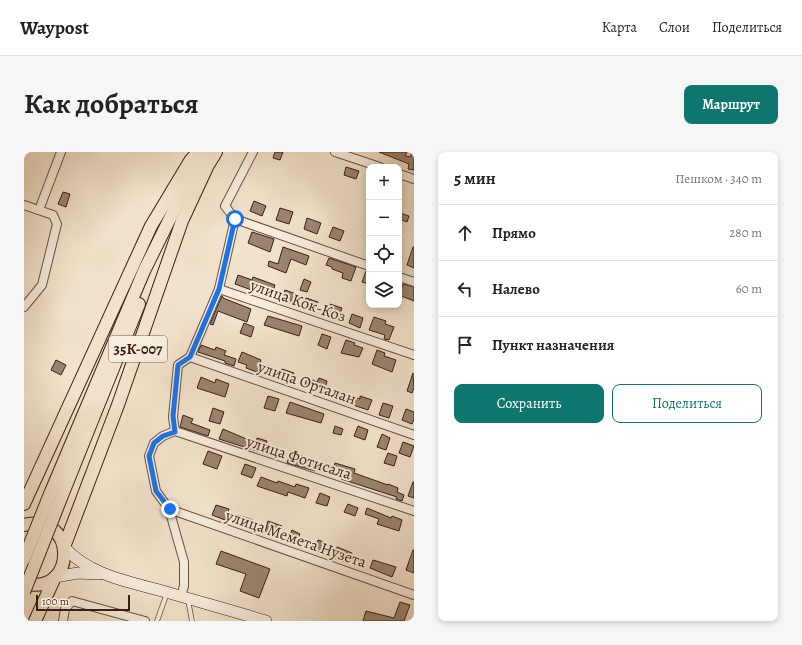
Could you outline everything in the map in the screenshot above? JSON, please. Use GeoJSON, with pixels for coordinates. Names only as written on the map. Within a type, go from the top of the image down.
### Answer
{"type":"FeatureCollection","features":[{"type":"Feature","properties":{"kind":"main road","name":"35К-007"},"geometry":{"type":"LineString","coordinates":[[24,504],[151,226],[190,161],[198,152]]}},
{"type":"Feature","properties":{"kind":"main road","name":"35К-007"},"geometry":{"type":"LineString","coordinates":[[24,559],[56,496],[150,276],[167,224],[186,186],[206,152]]}},
{"type":"Feature","properties":{"kind":"main road","name":"35К-007"},"geometry":{"type":"LineString","coordinates":[[64,547],[118,405],[182,221],[208,165],[216,152]]}},
{"type":"Feature","properties":{"kind":"main road","name":"35К-007"},"geometry":{"type":"LineString","coordinates":[[24,592],[56,496]]}},
{"type":"Feature","properties":{"kind":"main road"},"geometry":{"type":"LineString","coordinates":[[24,525],[38,524],[46,526],[59,535],[64,547],[65,556],[63,565],[55,577],[35,621]]}},
{"type":"Feature","properties":{"kind":"main road"},"geometry":{"type":"LineString","coordinates":[[64,547],[72,556],[81,562],[109,576]]}},
{"type":"Feature","properties":{"kind":"main road"},"geometry":{"type":"LineString","coordinates":[[24,583],[31,585],[41,584],[55,577],[78,573],[90,573],[109,576],[266,621]]}},
{"type":"Feature","properties":{"kind":"street"},"geometry":{"type":"LineString","coordinates":[[39,210],[61,152]]}},
{"type":"Feature","properties":{"kind":"street"},"geometry":{"type":"LineString","coordinates":[[253,152],[225,206],[235,219],[366,265]]}},
{"type":"Feature","properties":{"kind":"street"},"geometry":{"type":"LineString","coordinates":[[335,152],[371,164]]}},
{"type":"Feature","properties":{"kind":"street"},"geometry":{"type":"LineString","coordinates":[[402,175],[414,179]]}},
{"type":"Feature","properties":{"kind":"street"},"geometry":{"type":"LineString","coordinates":[[24,205],[53,215],[57,224],[42,284],[24,308]]}},
{"type":"Feature","properties":{"kind":"street"},"geometry":{"type":"LineString","coordinates":[[184,597],[184,562],[170,509],[156,491],[149,456],[154,443],[163,436],[175,432],[173,416],[178,365],[190,357],[219,289],[235,219]]}},
{"type":"Feature","properties":{"kind":"street"},"geometry":{"type":"LineString","coordinates":[[402,278],[414,282]]}},
{"type":"Feature","properties":{"kind":"street","name":"улица Кок-Коз"},"geometry":{"type":"LineString","coordinates":[[219,289],[414,355]]}},
{"type":"Feature","properties":{"kind":"street","name":"улица Орталан"},"geometry":{"type":"LineString","coordinates":[[190,357],[414,435]]}},
{"type":"Feature","properties":{"kind":"street","name":"улица Фотисала"},"geometry":{"type":"LineString","coordinates":[[175,432],[414,511]]}},
{"type":"Feature","properties":{"kind":"street","name":"улица Мемета Нузета"},"geometry":{"type":"LineString","coordinates":[[170,509],[414,595]]}},
{"type":"Feature","properties":{"kind":"street"},"geometry":{"type":"LineString","coordinates":[[63,621],[65,609],[72,601],[145,621]]}},
{"type":"Feature","properties":{"kind":"lane"},"geometry":{"type":"LineString","coordinates":[[157,621],[167,592]]}},
{"type":"Feature","properties":{"kind":"lane"},"geometry":{"type":"LineString","coordinates":[[184,597],[192,621]]}},
{"type":"Feature","properties":{"kind":"building"},"geometry":{"type":"Polygon","coordinates":[[[275,152],[283,152],[280,160],[273,158],[275,152]]]}},
{"type":"Feature","properties":{"kind":"building"},"geometry":{"type":"Polygon","coordinates":[[[379,152],[407,152],[405,156],[411,157],[411,152],[414,152],[414,170],[408,169],[409,164],[379,152]]]}},
{"type":"Feature","properties":{"kind":"building"},"geometry":{"type":"Polygon","coordinates":[[[346,167],[359,171],[356,179],[344,175],[346,167]]]}},
{"type":"Feature","properties":{"kind":"building"},"geometry":{"type":"Polygon","coordinates":[[[63,192],[70,194],[66,207],[58,204],[63,192]]]}},
{"type":"Feature","properties":{"kind":"building"},"geometry":{"type":"Polygon","coordinates":[[[254,201],[266,206],[262,216],[250,211],[254,201]]]}},
{"type":"Feature","properties":{"kind":"building"},"geometry":{"type":"Polygon","coordinates":[[[280,208],[293,212],[289,224],[276,220],[280,208]]]}},
{"type":"Feature","properties":{"kind":"building"},"geometry":{"type":"Polygon","coordinates":[[[402,214],[409,216],[407,222],[402,220],[402,214]]]}},
{"type":"Feature","properties":{"kind":"building"},"geometry":{"type":"Polygon","coordinates":[[[307,218],[321,223],[317,234],[304,229],[307,218]]]}},
{"type":"Feature","properties":{"kind":"building"},"geometry":{"type":"Polygon","coordinates":[[[333,227],[344,231],[340,241],[329,237],[333,227]]]}},
{"type":"Feature","properties":{"kind":"building"},"geometry":{"type":"Polygon","coordinates":[[[252,232],[274,239],[270,252],[248,243],[252,232]]]}},
{"type":"Feature","properties":{"kind":"building"},"geometry":{"type":"Polygon","coordinates":[[[283,247],[309,256],[306,265],[291,259],[286,273],[268,266],[269,261],[278,264],[283,247]]]}},
{"type":"Feature","properties":{"kind":"building"},"geometry":{"type":"Polygon","coordinates":[[[414,247],[414,268],[407,265],[414,247]]]}},
{"type":"Feature","properties":{"kind":"building"},"geometry":{"type":"Polygon","coordinates":[[[329,258],[356,267],[351,281],[342,278],[343,273],[326,265],[329,258]]]}},
{"type":"Feature","properties":{"kind":"building"},"geometry":{"type":"Polygon","coordinates":[[[366,271],[366,283],[362,282],[366,271]]]}},
{"type":"Feature","properties":{"kind":"building"},"geometry":{"type":"Polygon","coordinates":[[[238,275],[252,280],[253,277],[275,285],[271,297],[235,284],[238,275]]]}},
{"type":"Feature","properties":{"kind":"building"},"geometry":{"type":"Polygon","coordinates":[[[304,279],[311,282],[307,292],[300,290],[304,279]]]}},
{"type":"Feature","properties":{"kind":"building"},"geometry":{"type":"Polygon","coordinates":[[[403,284],[414,287],[414,301],[402,296],[403,284]]]}},
{"type":"Feature","properties":{"kind":"building"},"geometry":{"type":"Polygon","coordinates":[[[285,290],[296,294],[293,304],[281,300],[285,290]]]}},
{"type":"Feature","properties":{"kind":"building"},"geometry":{"type":"Polygon","coordinates":[[[222,296],[223,298],[251,309],[247,322],[218,311],[213,325],[210,324],[222,296]]]}},
{"type":"Feature","properties":{"kind":"building"},"geometry":{"type":"Polygon","coordinates":[[[306,298],[318,302],[315,312],[302,307],[306,298]]]}},
{"type":"Feature","properties":{"kind":"building"},"geometry":{"type":"Polygon","coordinates":[[[330,304],[342,308],[338,320],[326,315],[330,304]]]}},
{"type":"Feature","properties":{"kind":"building"},"geometry":{"type":"Polygon","coordinates":[[[352,314],[363,318],[360,328],[349,323],[352,314]]]}},
{"type":"Feature","properties":{"kind":"building"},"geometry":{"type":"Polygon","coordinates":[[[268,316],[302,326],[299,336],[264,325],[268,316]]]}},
{"type":"Feature","properties":{"kind":"building"},"geometry":{"type":"Polygon","coordinates":[[[374,317],[386,321],[385,324],[394,327],[389,340],[384,339],[385,335],[369,330],[374,317]]]}},
{"type":"Feature","properties":{"kind":"building"},"geometry":{"type":"Polygon","coordinates":[[[244,323],[254,327],[251,337],[240,333],[244,323]]]}},
{"type":"Feature","properties":{"kind":"building"},"geometry":{"type":"Polygon","coordinates":[[[322,334],[331,337],[327,349],[318,345],[322,334]]]}},
{"type":"Feature","properties":{"kind":"building"},"geometry":{"type":"Polygon","coordinates":[[[346,340],[363,348],[359,357],[341,353],[346,340]]]}},
{"type":"Feature","properties":{"kind":"building"},"geometry":{"type":"Polygon","coordinates":[[[201,345],[215,350],[216,347],[226,351],[224,355],[236,359],[234,366],[225,363],[225,361],[198,352],[201,345]]]}},
{"type":"Feature","properties":{"kind":"building"},"geometry":{"type":"Polygon","coordinates":[[[377,350],[385,353],[384,356],[396,360],[392,372],[372,364],[377,350]]]}},
{"type":"Feature","properties":{"kind":"building"},"geometry":{"type":"Polygon","coordinates":[[[242,352],[261,360],[257,372],[246,368],[247,365],[238,362],[242,352]]]}},
{"type":"Feature","properties":{"kind":"building"},"geometry":{"type":"Polygon","coordinates":[[[56,360],[66,365],[61,375],[51,370],[56,360]]]}},
{"type":"Feature","properties":{"kind":"building"},"geometry":{"type":"Polygon","coordinates":[[[282,369],[294,373],[291,381],[279,377],[282,369]]]}},
{"type":"Feature","properties":{"kind":"building"},"geometry":{"type":"Polygon","coordinates":[[[413,373],[414,388],[412,393],[407,391],[413,373]]]}},
{"type":"Feature","properties":{"kind":"building"},"geometry":{"type":"Polygon","coordinates":[[[201,377],[215,383],[216,379],[229,384],[225,397],[197,388],[201,377]]]}},
{"type":"Feature","properties":{"kind":"building"},"geometry":{"type":"Polygon","coordinates":[[[307,378],[317,382],[319,378],[327,381],[324,392],[305,385],[307,378]]]}},
{"type":"Feature","properties":{"kind":"building"},"geometry":{"type":"Polygon","coordinates":[[[338,391],[360,399],[360,396],[372,400],[368,410],[335,399],[338,391]]]}},
{"type":"Feature","properties":{"kind":"building"},"geometry":{"type":"Polygon","coordinates":[[[268,396],[279,399],[275,411],[264,408],[268,396]]]}},
{"type":"Feature","properties":{"kind":"building"},"geometry":{"type":"Polygon","coordinates":[[[290,402],[324,414],[321,423],[286,413],[290,402]]]}},
{"type":"Feature","properties":{"kind":"building"},"geometry":{"type":"Polygon","coordinates":[[[383,403],[393,406],[389,418],[379,415],[383,403]]]}},
{"type":"Feature","properties":{"kind":"building"},"geometry":{"type":"Polygon","coordinates":[[[213,408],[224,412],[220,424],[209,421],[213,408]]]}},
{"type":"Feature","properties":{"kind":"building"},"geometry":{"type":"Polygon","coordinates":[[[406,409],[414,412],[412,424],[402,420],[406,409]]]}},
{"type":"Feature","properties":{"kind":"building"},"geometry":{"type":"Polygon","coordinates":[[[183,415],[193,419],[191,423],[210,430],[208,436],[180,427],[183,415]]]}},
{"type":"Feature","properties":{"kind":"building"},"geometry":{"type":"Polygon","coordinates":[[[335,426],[343,429],[341,435],[333,433],[335,426]]]}},
{"type":"Feature","properties":{"kind":"building"},"geometry":{"type":"Polygon","coordinates":[[[358,426],[368,430],[365,440],[354,436],[358,426]]]}},
{"type":"Feature","properties":{"kind":"building"},"geometry":{"type":"Polygon","coordinates":[[[223,429],[256,443],[257,438],[267,441],[263,453],[219,439],[223,429]]]}},
{"type":"Feature","properties":{"kind":"building"},"geometry":{"type":"Polygon","coordinates":[[[382,434],[390,438],[386,450],[377,447],[382,434]]]}},
{"type":"Feature","properties":{"kind":"building"},"geometry":{"type":"Polygon","coordinates":[[[403,442],[414,446],[410,457],[399,453],[403,442]]]}},
{"type":"Feature","properties":{"kind":"building"},"geometry":{"type":"Polygon","coordinates":[[[208,451],[222,456],[217,469],[203,464],[208,451]]]}},
{"type":"Feature","properties":{"kind":"building"},"geometry":{"type":"Polygon","coordinates":[[[291,452],[318,461],[315,471],[287,463],[291,452]]]}},
{"type":"Feature","properties":{"kind":"building"},"geometry":{"type":"Polygon","coordinates":[[[388,453],[397,456],[394,466],[384,463],[388,453]]]}},
{"type":"Feature","properties":{"kind":"building"},"geometry":{"type":"Polygon","coordinates":[[[335,463],[355,469],[354,473],[398,488],[397,492],[404,495],[402,501],[396,499],[397,497],[341,479],[342,476],[332,473],[335,463]]]}},
{"type":"Feature","properties":{"kind":"building"},"geometry":{"type":"Polygon","coordinates":[[[245,464],[256,468],[252,478],[241,474],[245,464]]]}},
{"type":"Feature","properties":{"kind":"building"},"geometry":{"type":"Polygon","coordinates":[[[261,477],[277,483],[278,481],[295,487],[296,484],[309,488],[305,498],[288,492],[287,496],[257,486],[261,477]]]}},
{"type":"Feature","properties":{"kind":"building"},"geometry":{"type":"Polygon","coordinates":[[[414,482],[414,498],[408,496],[414,482]]]}},
{"type":"Feature","properties":{"kind":"building"},"geometry":{"type":"Polygon","coordinates":[[[320,493],[330,497],[327,506],[316,503],[320,493]]]}},
{"type":"Feature","properties":{"kind":"building"},"geometry":{"type":"Polygon","coordinates":[[[348,504],[358,508],[355,516],[344,512],[348,504]]]}},
{"type":"Feature","properties":{"kind":"building"},"geometry":{"type":"Polygon","coordinates":[[[216,505],[229,509],[225,520],[212,515],[216,505]]]}},
{"type":"Feature","properties":{"kind":"building"},"geometry":{"type":"Polygon","coordinates":[[[367,508],[391,518],[392,516],[402,520],[399,531],[377,524],[379,519],[365,514],[367,508]]]}},
{"type":"Feature","properties":{"kind":"building"},"geometry":{"type":"Polygon","coordinates":[[[238,515],[253,520],[250,528],[236,522],[238,515]]]}},
{"type":"Feature","properties":{"kind":"building"},"geometry":{"type":"Polygon","coordinates":[[[268,521],[282,526],[278,537],[265,532],[268,521]]]}},
{"type":"Feature","properties":{"kind":"building"},"geometry":{"type":"Polygon","coordinates":[[[292,530],[300,534],[296,543],[288,540],[292,530]]]}},
{"type":"Feature","properties":{"kind":"building"},"geometry":{"type":"Polygon","coordinates":[[[318,540],[327,543],[324,554],[314,550],[318,540]]]}},
{"type":"Feature","properties":{"kind":"building"},"geometry":{"type":"Polygon","coordinates":[[[337,547],[352,553],[348,563],[334,558],[337,547]]]}},
{"type":"Feature","properties":{"kind":"building"},"geometry":{"type":"Polygon","coordinates":[[[414,550],[414,573],[406,570],[414,550]]]}},
{"type":"Feature","properties":{"kind":"building"},"geometry":{"type":"Polygon","coordinates":[[[221,551],[270,569],[259,598],[240,591],[246,574],[216,564],[221,551]]]}},
{"type":"Feature","properties":{"kind":"building"},"geometry":{"type":"Polygon","coordinates":[[[373,560],[396,567],[392,577],[370,568],[373,560]]]}},
{"type":"Feature","properties":{"kind":"building"},"geometry":{"type":"Polygon","coordinates":[[[400,602],[410,605],[404,621],[363,621],[366,611],[394,618],[400,602]]]}},
{"type":"Feature","properties":{"kind":"route"},"geometry":{"type":"LineString","coordinates":[[170,509],[156,491],[149,456],[154,443],[163,436],[175,432],[173,416],[178,365],[190,357],[219,289],[235,219]]}}]}
